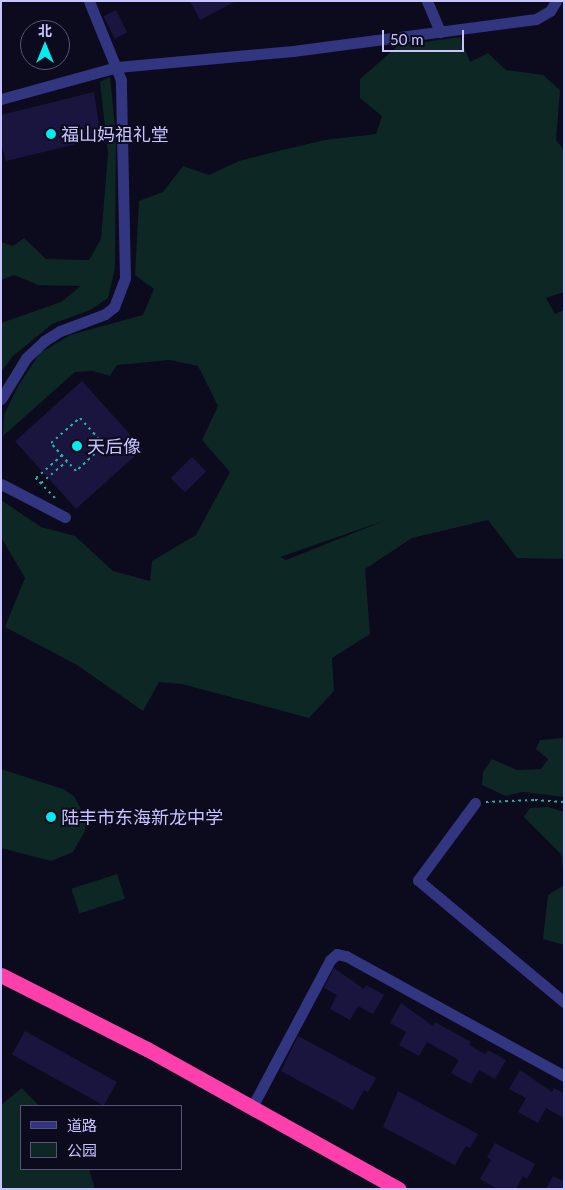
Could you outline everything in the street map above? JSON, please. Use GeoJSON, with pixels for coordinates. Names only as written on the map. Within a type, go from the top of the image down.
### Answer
{"type":"FeatureCollection","features":[{"type":"Feature","properties":{"kind":"highway"},"geometry":{"type":"LineString","coordinates":[[1,975],[46,995],[399,1189]]}},
{"type":"Feature","properties":{"kind":"street"},"geometry":{"type":"LineString","coordinates":[[1,399],[26,358],[44,341],[60,331],[105,314],[120,295],[125,278],[124,132],[121,80],[89,1]]}},
{"type":"Feature","properties":{"kind":"street"},"geometry":{"type":"LineString","coordinates":[[427,1],[440,32]]}},
{"type":"Feature","properties":{"kind":"street"},"geometry":{"type":"LineString","coordinates":[[1,99],[117,67],[440,32],[536,19],[550,11],[556,1]]}},
{"type":"Feature","properties":{"kind":"street"},"geometry":{"type":"LineString","coordinates":[[1,484],[63,516]]}},
{"type":"Feature","properties":{"kind":"street"},"geometry":{"type":"LineString","coordinates":[[475,803],[418,880],[564,1002]]}},
{"type":"Feature","properties":{"kind":"street"},"geometry":{"type":"LineString","coordinates":[[252,1107],[330,960],[337,954],[346,956],[564,1076]]}},
{"type":"Feature","properties":{"kind":"path"},"geometry":{"type":"LineString","coordinates":[[80,418],[104,446],[76,471],[62,455],[51,443],[80,418]]}},
{"type":"Feature","properties":{"kind":"path"},"geometry":{"type":"LineString","coordinates":[[62,455],[36,478],[65,509],[63,516]]}},
{"type":"Feature","properties":{"kind":"path"},"geometry":{"type":"LineString","coordinates":[[41,483],[67,461]]}},
{"type":"Feature","properties":{"kind":"path"},"geometry":{"type":"LineString","coordinates":[[475,803],[534,800],[564,802]]}},
{"type":"Feature","properties":{"kind":"green space"},"geometry":{"type":"Polygon","coordinates":[[[460,37],[470,62],[488,53],[506,70],[543,75],[560,90],[556,140],[564,150],[564,292],[546,298],[555,314],[564,310],[564,559],[517,558],[488,520],[412,538],[365,569],[370,634],[332,658],[334,691],[309,718],[182,684],[159,682],[143,711],[77,665],[5,627],[25,578],[1,537],[1,500],[41,527],[75,536],[113,571],[150,581],[152,561],[196,535],[230,472],[202,440],[218,406],[198,366],[170,360],[117,365],[110,376],[93,371],[75,372],[3,436],[4,415],[18,386],[40,353],[70,335],[143,315],[154,289],[135,275],[139,201],[163,192],[183,166],[209,175],[239,161],[274,152],[325,140],[376,134],[382,116],[360,98],[360,79],[398,46],[460,37]],[[386,520],[280,557],[286,560],[386,520]]]}},
{"type":"Feature","properties":{"kind":"green space"},"geometry":{"type":"Polygon","coordinates":[[[110,77],[116,136],[115,268],[108,298],[90,310],[52,324],[13,356],[1,372],[1,323],[61,302],[81,286],[38,285],[14,275],[1,280],[1,242],[13,246],[24,238],[46,259],[89,260],[101,239],[108,154],[100,82],[110,77]]]}},
{"type":"Feature","properties":{"kind":"green space"},"geometry":{"type":"Polygon","coordinates":[[[564,738],[564,797],[523,792],[506,796],[482,785],[483,772],[492,759],[517,770],[541,769],[548,759],[536,749],[540,740],[564,738]]]}},
{"type":"Feature","properties":{"kind":"green space"},"geometry":{"type":"Polygon","coordinates":[[[1,769],[63,789],[74,796],[86,819],[85,831],[73,852],[51,861],[1,848],[1,769]]]}},
{"type":"Feature","properties":{"kind":"green space"},"geometry":{"type":"Polygon","coordinates":[[[548,807],[564,812],[564,876],[561,854],[524,817],[530,808],[548,807]]]}},
{"type":"Feature","properties":{"kind":"green space"},"geometry":{"type":"Polygon","coordinates":[[[117,874],[125,899],[79,914],[71,889],[117,874]]]}},
{"type":"Feature","properties":{"kind":"green space"},"geometry":{"type":"Polygon","coordinates":[[[564,885],[564,945],[543,939],[548,895],[564,885]]]}},
{"type":"Feature","properties":{"kind":"green space"},"geometry":{"type":"Polygon","coordinates":[[[22,1088],[38,1105],[20,1105],[20,1170],[89,1170],[95,1189],[1,1189],[1,1105],[22,1088]]]}},
{"type":"Feature","properties":{"kind":"building"},"geometry":{"type":"Polygon","coordinates":[[[190,1],[236,1],[200,20],[190,1]]]}},
{"type":"Feature","properties":{"kind":"building"},"geometry":{"type":"Polygon","coordinates":[[[116,10],[127,32],[115,39],[104,16],[116,10]]]}},
{"type":"Feature","properties":{"kind":"building","name":"福山妈祖礼堂"},"geometry":{"type":"Polygon","coordinates":[[[94,92],[101,138],[6,161],[1,144],[1,115],[94,92]]]}},
{"type":"Feature","properties":{"kind":"building"},"geometry":{"type":"Polygon","coordinates":[[[82,381],[143,449],[76,509],[15,441],[82,381]]]}},
{"type":"Feature","properties":{"kind":"building"},"geometry":{"type":"Polygon","coordinates":[[[192,457],[206,471],[185,492],[171,478],[192,457]]]}},
{"type":"Feature","properties":{"kind":"building"},"geometry":{"type":"Polygon","coordinates":[[[334,968],[364,989],[366,985],[384,995],[373,1014],[358,1006],[350,1020],[330,1009],[337,995],[324,988],[334,968]]]}},
{"type":"Feature","properties":{"kind":"building"},"geometry":{"type":"Polygon","coordinates":[[[401,1003],[433,1026],[435,1022],[471,1042],[469,1045],[485,1054],[488,1050],[506,1060],[495,1079],[479,1070],[471,1084],[451,1073],[459,1060],[427,1042],[419,1056],[399,1045],[406,1032],[390,1023],[401,1003]]]}},
{"type":"Feature","properties":{"kind":"building"},"geometry":{"type":"Polygon","coordinates":[[[25,1031],[117,1082],[103,1105],[12,1055],[25,1031]]]}},
{"type":"Feature","properties":{"kind":"building"},"geometry":{"type":"Polygon","coordinates":[[[298,1036],[376,1078],[368,1092],[364,1090],[353,1110],[281,1071],[298,1036]]]}},
{"type":"Feature","properties":{"kind":"building"},"geometry":{"type":"Polygon","coordinates":[[[520,1070],[552,1092],[554,1088],[564,1093],[564,1118],[546,1108],[538,1123],[518,1112],[526,1098],[509,1089],[520,1070]]]}},
{"type":"Feature","properties":{"kind":"building"},"geometry":{"type":"Polygon","coordinates":[[[398,1091],[478,1134],[470,1148],[466,1146],[455,1165],[383,1127],[398,1091]]]}},
{"type":"Feature","properties":{"kind":"building"},"geometry":{"type":"Polygon","coordinates":[[[495,1143],[535,1164],[527,1179],[523,1176],[516,1189],[498,1189],[480,1179],[491,1160],[487,1157],[495,1143]]]}},
{"type":"Feature","properties":{"kind":"building"},"geometry":{"type":"Polygon","coordinates":[[[553,1176],[564,1181],[564,1189],[546,1189],[553,1176]]]}},
{"type":"Feature","properties":{"kind":"place","name":"福山妈祖礼堂"},"geometry":{"type":"Point","coordinates":[51,134]}},
{"type":"Feature","properties":{"kind":"place","name":"天后像"},"geometry":{"type":"Point","coordinates":[77,446]}},
{"type":"Feature","properties":{"kind":"place","name":"陆丰市东海新龙中学"},"geometry":{"type":"Point","coordinates":[51,817]}}]}
